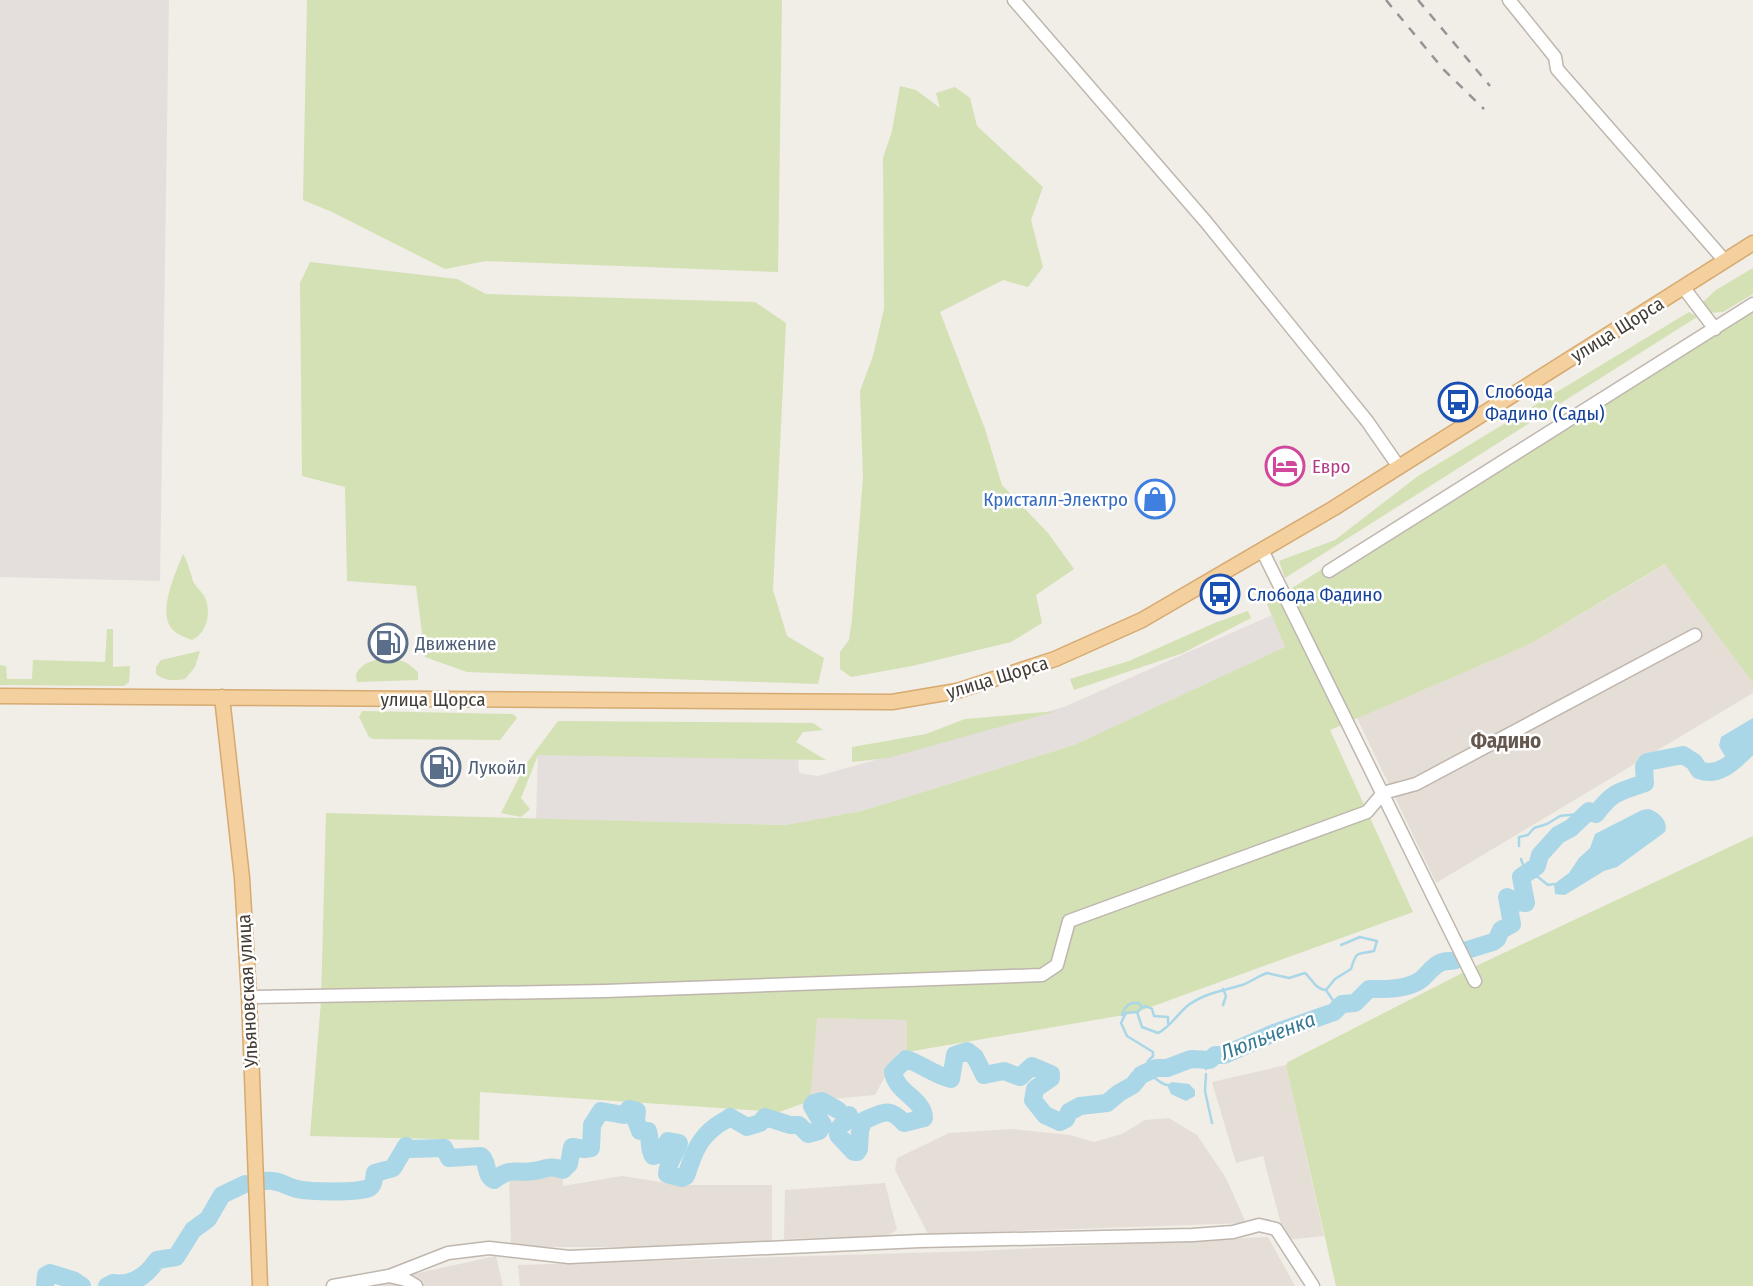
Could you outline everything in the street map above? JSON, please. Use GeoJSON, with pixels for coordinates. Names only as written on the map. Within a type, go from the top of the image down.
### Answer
{"type":"FeatureCollection","features":[{"type":"Feature","properties":{"kind":"main road","name":"улица Щорса"},"geometry":{"type":"LineString","coordinates":[[0,696],[892,702],[957,691],[1055,660],[1142,620],[1398,467],[1753,243]]}},
{"type":"Feature","properties":{"kind":"main road","name":"Ульяновская улица"},"geometry":{"type":"LineString","coordinates":[[222,697],[242,878],[260,1286]]}},
{"type":"Feature","properties":{"kind":"street"},"geometry":{"type":"LineString","coordinates":[[1014,0],[1214,232],[1367,421],[1398,467]]}},
{"type":"Feature","properties":{"kind":"street"},"geometry":{"type":"LineString","coordinates":[[1508,0],[1555,57],[1557,69],[1725,261]]}},
{"type":"Feature","properties":{"kind":"street"},"geometry":{"type":"LineString","coordinates":[[1683,287],[1715,329]]}},
{"type":"Feature","properties":{"kind":"street"},"geometry":{"type":"LineString","coordinates":[[1329,571],[1753,304]]}},
{"type":"Feature","properties":{"kind":"street"},"geometry":{"type":"LineString","coordinates":[[1262,550],[1475,981]]}},
{"type":"Feature","properties":{"kind":"street"},"geometry":{"type":"LineString","coordinates":[[249,997],[605,991],[1042,975],[1057,965],[1069,921],[1367,812],[1383,793],[1416,784],[1695,635]]}},
{"type":"Feature","properties":{"kind":"street"},"geometry":{"type":"LineString","coordinates":[[333,1286],[358,1284],[389,1276],[448,1253],[489,1248],[569,1257],[920,1241],[1193,1235],[1233,1232],[1259,1225],[1276,1229],[1312,1286]]}},
{"type":"Feature","properties":{"kind":"street"},"geometry":{"type":"LineString","coordinates":[[389,1276],[416,1286]]}},
{"type":"Feature","properties":{"kind":"shaded area"},"geometry":{"type":"Polygon","coordinates":[[[0,0],[169,0],[160,581],[0,577],[0,0]]]}},
{"type":"Feature","properties":{"kind":"shaded area","name":"Фадино"},"geometry":{"type":"Polygon","coordinates":[[[1666,564],[1753,683],[1753,693],[1436,883],[1357,718],[1530,644],[1666,564]]]}},
{"type":"Feature","properties":{"kind":"shaded area"},"geometry":{"type":"Polygon","coordinates":[[[1272,615],[1285,647],[1074,745],[862,811],[785,825],[536,819],[538,752],[798,756],[799,773],[818,776],[1064,707],[1272,615]]]}},
{"type":"Feature","properties":{"kind":"shaded area"},"geometry":{"type":"Polygon","coordinates":[[[816,1018],[907,1020],[907,1052],[898,1053],[875,1095],[810,1101],[816,1018]]]}},
{"type":"Feature","properties":{"kind":"shaded area"},"geometry":{"type":"Polygon","coordinates":[[[1286,1065],[1324,1236],[1285,1240],[1263,1156],[1236,1163],[1212,1082],[1286,1065]]]}},
{"type":"Feature","properties":{"kind":"shaded area"},"geometry":{"type":"Polygon","coordinates":[[[1169,1118],[1197,1135],[1226,1178],[1246,1223],[928,1234],[895,1170],[897,1158],[949,1133],[1012,1129],[1070,1135],[1094,1142],[1122,1134],[1145,1120],[1169,1118]]]}},
{"type":"Feature","properties":{"kind":"shaded area"},"geometry":{"type":"Polygon","coordinates":[[[562,1172],[563,1186],[622,1176],[680,1185],[772,1185],[772,1241],[699,1247],[511,1247],[509,1174],[562,1172]]]}},
{"type":"Feature","properties":{"kind":"shaded area"},"geometry":{"type":"Polygon","coordinates":[[[885,1183],[897,1230],[887,1236],[784,1239],[785,1190],[885,1183]]]}},
{"type":"Feature","properties":{"kind":"shaded area"},"geometry":{"type":"Polygon","coordinates":[[[1268,1237],[1295,1286],[520,1286],[518,1265],[977,1251],[1268,1237]]]}},
{"type":"Feature","properties":{"kind":"shaded area"},"geometry":{"type":"Polygon","coordinates":[[[496,1256],[503,1286],[359,1286],[496,1256]]]}},
{"type":"Feature","properties":{"kind":"green space"},"geometry":{"type":"Polygon","coordinates":[[[307,0],[782,0],[778,272],[486,261],[445,269],[303,200],[307,0]]]}},
{"type":"Feature","properties":{"kind":"green space"},"geometry":{"type":"Polygon","coordinates":[[[900,86],[916,90],[940,108],[936,93],[955,87],[970,98],[977,126],[1043,187],[1031,220],[1043,267],[1028,287],[1003,280],[940,312],[985,429],[1002,485],[1048,533],[1074,569],[1036,595],[1042,623],[1011,642],[912,666],[851,677],[840,669],[840,652],[849,640],[852,619],[863,477],[860,391],[873,356],[884,309],[883,158],[892,131],[900,86]]]}},
{"type":"Feature","properties":{"kind":"green space"},"geometry":{"type":"Polygon","coordinates":[[[310,262],[457,279],[486,294],[755,302],[786,323],[773,590],[787,636],[824,658],[818,684],[467,672],[425,657],[416,586],[347,581],[345,487],[302,476],[300,283],[310,262]]]}},
{"type":"Feature","properties":{"kind":"green space"},"geometry":{"type":"Polygon","coordinates":[[[1753,268],[1753,294],[1723,312],[1707,313],[1703,302],[1716,290],[1753,268]]]}},
{"type":"Feature","properties":{"kind":"green space"},"geometry":{"type":"Polygon","coordinates":[[[1753,297],[1753,683],[1665,564],[1530,644],[1330,730],[1413,912],[1124,1015],[907,1052],[907,1020],[817,1018],[810,1101],[779,1112],[480,1092],[479,1140],[310,1136],[321,1001],[326,813],[785,825],[862,811],[1074,745],[1285,647],[1267,604],[1753,297]]]}},
{"type":"Feature","properties":{"kind":"green space"},"geometry":{"type":"Polygon","coordinates":[[[1689,312],[1697,317],[1285,578],[1279,561],[1335,540],[1418,476],[1689,312]]]}},
{"type":"Feature","properties":{"kind":"green space"},"geometry":{"type":"Polygon","coordinates":[[[183,554],[193,581],[205,597],[207,606],[204,628],[192,640],[172,629],[166,613],[172,581],[183,554]]]}},
{"type":"Feature","properties":{"kind":"green space"},"geometry":{"type":"Polygon","coordinates":[[[1248,611],[1251,618],[1183,653],[1074,690],[1070,679],[1129,661],[1248,611]]]}},
{"type":"Feature","properties":{"kind":"green space"},"geometry":{"type":"Polygon","coordinates":[[[107,629],[113,629],[113,667],[130,666],[129,682],[124,686],[0,685],[0,665],[6,666],[7,679],[32,679],[33,660],[105,662],[107,629]]]}},
{"type":"Feature","properties":{"kind":"green space"},"geometry":{"type":"Polygon","coordinates":[[[200,651],[195,667],[185,679],[169,680],[156,674],[156,667],[161,660],[200,651]]]}},
{"type":"Feature","properties":{"kind":"green space"},"geometry":{"type":"Polygon","coordinates":[[[393,658],[407,663],[418,672],[418,680],[357,682],[356,674],[367,663],[393,658]]]}},
{"type":"Feature","properties":{"kind":"green space"},"geometry":{"type":"Polygon","coordinates":[[[362,711],[513,714],[517,718],[500,740],[373,739],[369,737],[359,717],[362,711]]]}},
{"type":"Feature","properties":{"kind":"green space"},"geometry":{"type":"Polygon","coordinates":[[[1057,711],[888,758],[852,762],[852,747],[926,734],[965,719],[1057,711]]]}},
{"type":"Feature","properties":{"kind":"green space"},"geometry":{"type":"Polygon","coordinates":[[[558,721],[813,723],[823,730],[803,732],[796,742],[826,760],[538,755],[521,798],[530,809],[521,817],[501,813],[526,764],[558,721]]]}},
{"type":"Feature","properties":{"kind":"green space"},"geometry":{"type":"Polygon","coordinates":[[[1753,836],[1753,1286],[1336,1286],[1286,1065],[1288,1062],[1476,966],[1753,836]]]}},
{"type":"Feature","properties":{"kind":"water"},"geometry":{"type":"Polygon","coordinates":[[[1753,718],[1753,755],[1738,765],[1730,765],[1719,746],[1721,737],[1753,718]]]}},
{"type":"Feature","properties":{"kind":"water"},"geometry":{"type":"Polygon","coordinates":[[[1649,809],[1662,818],[1666,825],[1665,832],[1617,867],[1604,871],[1565,895],[1555,894],[1554,884],[1569,873],[1590,848],[1595,834],[1649,809]]]}},
{"type":"Feature","properties":{"kind":"water"},"geometry":{"type":"Polygon","coordinates":[[[1172,1082],[1189,1084],[1195,1090],[1195,1096],[1186,1101],[1171,1094],[1167,1085],[1172,1082]]]}},
{"type":"Feature","properties":{"kind":"waterway","name":"Люльченка"},"geometry":{"type":"LineString","coordinates":[[1467,950],[1493,942],[1501,930],[1512,924],[1507,897],[1526,903],[1521,877],[1537,866],[1540,855],[1558,835],[1571,828],[1589,811],[1596,814],[1617,793],[1645,783],[1644,767],[1647,762],[1683,755],[1694,762],[1699,770],[1715,771],[1729,765],[1753,743]]}},
{"type":"Feature","properties":{"kind":"waterway"},"geometry":{"type":"LineString","coordinates":[[1519,846],[1519,837],[1528,835],[1534,828],[1560,816],[1587,813]]}},
{"type":"Feature","properties":{"kind":"waterway"},"geometry":{"type":"LineString","coordinates":[[1521,859],[1526,873],[1538,877],[1548,885],[1554,884]]}},
{"type":"Feature","properties":{"kind":"waterway"},"geometry":{"type":"LineString","coordinates":[[1335,1009],[1326,990],[1335,979],[1351,969],[1356,956],[1374,951],[1377,941],[1360,937],[1341,945]]}},
{"type":"Feature","properties":{"kind":"waterway","name":"Люльченка"},"geometry":{"type":"LineString","coordinates":[[849,1115],[839,1128],[838,1135],[854,1152],[859,1149],[863,1121],[885,1113],[894,1114],[904,1123],[924,1118],[920,1106],[899,1085],[893,1072],[906,1059],[951,1079],[955,1055],[967,1051],[975,1057],[984,1075],[1004,1071],[1020,1077],[1032,1066],[1051,1074],[1051,1078],[1035,1089],[1033,1100],[1045,1115],[1060,1122],[1066,1119],[1069,1112],[1080,1106],[1107,1103],[1133,1085],[1141,1075],[1156,1068],[1167,1068],[1191,1059],[1210,1060],[1215,1055],[1224,1055],[1274,1033],[1334,1012],[1342,1004],[1355,1003],[1369,989],[1407,986],[1419,981],[1440,963],[1456,960]]}},
{"type":"Feature","properties":{"kind":"waterway"},"geometry":{"type":"LineString","coordinates":[[1167,1085],[1145,1073],[1153,1052],[1127,1036],[1121,1023],[1126,1013],[1137,1012],[1142,1027],[1158,1033],[1186,1007],[1199,999],[1242,985],[1267,973],[1289,978],[1305,973],[1317,986],[1326,990]]}},
{"type":"Feature","properties":{"kind":"waterway"},"geometry":{"type":"LineString","coordinates":[[1223,989],[1226,996],[1223,1005]]}},
{"type":"Feature","properties":{"kind":"waterway"},"geometry":{"type":"LineString","coordinates":[[1122,1015],[1130,1004],[1139,1003],[1142,1007]]}},
{"type":"Feature","properties":{"kind":"waterway"},"geometry":{"type":"LineString","coordinates":[[1138,1012],[1142,1007],[1148,1007],[1152,1009],[1154,1016],[1168,1017],[1168,1023]]}},
{"type":"Feature","properties":{"kind":"waterway"},"geometry":{"type":"LineString","coordinates":[[1206,1060],[1206,1069]]}},
{"type":"Feature","properties":{"kind":"waterway"},"geometry":{"type":"LineString","coordinates":[[1206,1074],[1205,1091],[1212,1123]]}},
{"type":"Feature","properties":{"kind":"waterway","name":"Люльченка"},"geometry":{"type":"LineString","coordinates":[[265,1181],[312,1191],[363,1190],[372,1185],[375,1173],[393,1168],[406,1146],[410,1149],[444,1148],[449,1158],[481,1156],[494,1180],[510,1172],[552,1168],[563,1170],[569,1164],[572,1147],[591,1148],[592,1125],[601,1111],[624,1115],[629,1109],[637,1111],[636,1121],[640,1131],[648,1131],[653,1156],[660,1154],[668,1141],[679,1143],[667,1174],[682,1178],[686,1176],[700,1142],[730,1117],[747,1127],[760,1123],[765,1117],[799,1125],[808,1134],[819,1131],[823,1125],[812,1106],[814,1103],[822,1101],[838,1110]]}},
{"type":"Feature","properties":{"kind":"waterway","name":"Люльченка"},"geometry":{"type":"LineString","coordinates":[[107,1286],[133,1281],[144,1275],[157,1260],[176,1257],[193,1230],[208,1219],[222,1195],[245,1184]]}},
{"type":"Feature","properties":{"kind":"waterway","name":"Люльченка"},"geometry":{"type":"LineString","coordinates":[[45,1286],[46,1275],[50,1273],[73,1280],[82,1286]]}},
{"type":"Feature","properties":{"kind":"railway"},"geometry":{"type":"LineString","coordinates":[[1386,0],[1444,70],[1484,109]]}},
{"type":"Feature","properties":{"kind":"railway"},"geometry":{"type":"LineString","coordinates":[[1418,0],[1490,86]]}},
{"type":"Feature","properties":{"kind":"place","name":"Слобода Фадино (Сады)"},"geometry":{"type":"Point","coordinates":[1458,402]}},
{"type":"Feature","properties":{"kind":"place","name":"Евро"},"geometry":{"type":"Point","coordinates":[1285,466]}},
{"type":"Feature","properties":{"kind":"place","name":"Кристалл-Электро"},"geometry":{"type":"Point","coordinates":[1155,499]}},
{"type":"Feature","properties":{"kind":"place","name":"Слобода Фадино"},"geometry":{"type":"Point","coordinates":[1220,594]}},
{"type":"Feature","properties":{"kind":"place","name":"Движение"},"geometry":{"type":"Point","coordinates":[388,643]}},
{"type":"Feature","properties":{"kind":"place","name":"Лукойл"},"geometry":{"type":"Point","coordinates":[441,767]}},
{"type":"Feature","properties":{"kind":"district","name":"Фадино"},"geometry":{"type":"Point","coordinates":[1506,741]}}]}
